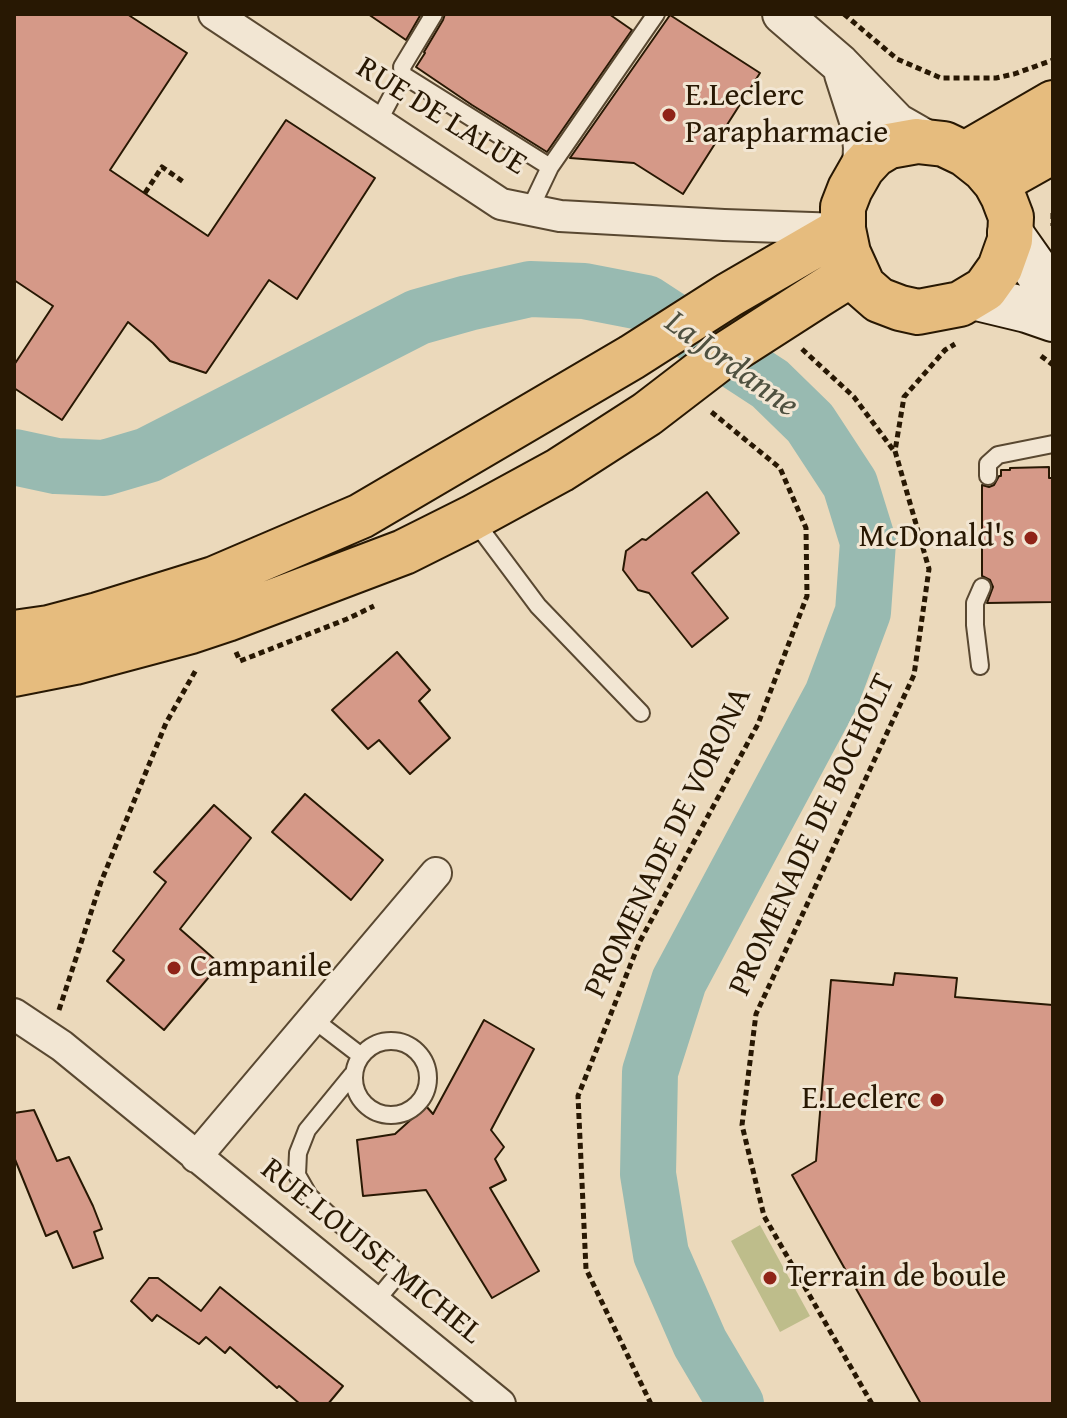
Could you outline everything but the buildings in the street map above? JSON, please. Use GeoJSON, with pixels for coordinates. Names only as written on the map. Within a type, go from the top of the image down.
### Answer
{"type":"FeatureCollection","features":[{"type":"Feature","properties":{"kind":"main road"},"geometry":{"type":"LineString","coordinates":[[949,148],[1053,103]]}},
{"type":"Feature","properties":{"kind":"main road"},"geometry":{"type":"LineString","coordinates":[[917,141],[949,148],[984,169],[1003,196],[1011,217],[1010,240],[1000,268],[969,318],[960,304],[918,312],[879,300],[863,286],[848,253],[843,207],[862,168],[874,155],[889,146],[917,141]]}},
{"type":"Feature","properties":{"kind":"main road"},"geometry":{"type":"LineString","coordinates":[[996,183],[1053,151]]}},
{"type":"Feature","properties":{"kind":"main road"},"geometry":{"type":"LineString","coordinates":[[26,635],[214,579],[361,516],[843,229]]}},
{"type":"Feature","properties":{"kind":"main road"},"geometry":{"type":"LineString","coordinates":[[1010,233],[1053,294]]}},
{"type":"Feature","properties":{"kind":"main road"},"geometry":{"type":"LineString","coordinates":[[14,674],[75,662],[227,619],[404,552],[560,470],[647,414],[720,358],[857,273]]}},
{"type":"Feature","properties":{"kind":"main road"},"geometry":{"type":"LineString","coordinates":[[969,318],[1027,310],[1053,319]]}},
{"type":"Feature","properties":{"kind":"street","name":"RUE DE LALUE"},"geometry":{"type":"LineString","coordinates":[[214,14],[501,204],[560,216],[843,229]]}},
{"type":"Feature","properties":{"kind":"street"},"geometry":{"type":"LineString","coordinates":[[782,14],[840,64],[897,123],[949,148]]}},
{"type":"Feature","properties":{"kind":"street"},"geometry":{"type":"LineString","coordinates":[[840,64],[861,127],[862,168]]}},
{"type":"Feature","properties":{"kind":"street"},"geometry":{"type":"LineString","coordinates":[[196,1157],[313,1019],[349,959],[436,873]]}},
{"type":"Feature","properties":{"kind":"street","name":"RUE LOUISE MICHEL"},"geometry":{"type":"LineString","coordinates":[[14,1014],[50,1038],[500,1404]]}},
{"type":"Feature","properties":{"kind":"lane"},"geometry":{"type":"LineString","coordinates":[[378,122],[403,75],[402,67],[434,14]]}},
{"type":"Feature","properties":{"kind":"lane"},"geometry":{"type":"LineString","coordinates":[[530,209],[550,167],[656,14]]}},
{"type":"Feature","properties":{"kind":"lane"},"geometry":{"type":"LineString","coordinates":[[403,75],[550,167]]}},
{"type":"Feature","properties":{"kind":"lane"},"geometry":{"type":"LineString","coordinates":[[988,476],[988,464],[998,455],[1053,444]]}},
{"type":"Feature","properties":{"kind":"lane"},"geometry":{"type":"LineString","coordinates":[[472,518],[538,606],[641,713]]}},
{"type":"Feature","properties":{"kind":"lane"},"geometry":{"type":"LineString","coordinates":[[980,666],[975,603],[982,587]]}},
{"type":"Feature","properties":{"kind":"lane"},"geometry":{"type":"LineString","coordinates":[[313,1019],[360,1055]]}},
{"type":"Feature","properties":{"kind":"lane"},"geometry":{"type":"LineString","coordinates":[[352,1075],[357,1097],[373,1112],[394,1116],[414,1108],[427,1091],[428,1069],[418,1051],[409,1045],[399,1040],[377,1042],[360,1055],[352,1075],[307,1130],[298,1153],[297,1175],[309,1196],[399,1273],[375,1302]]}},
{"type":"Feature","properties":{"kind":"path"},"geometry":{"type":"LineString","coordinates":[[844,14],[897,59],[941,78],[996,78],[1053,60]]}},
{"type":"Feature","properties":{"kind":"path"},"geometry":{"type":"LineString","coordinates":[[145,193],[162,167],[185,183]]}},
{"type":"Feature","properties":{"kind":"path"},"geometry":{"type":"LineString","coordinates":[[1053,215],[1053,226]]}},
{"type":"Feature","properties":{"kind":"path","name":"PROMENADE DE BOCHOLT"},"geometry":{"type":"LineString","coordinates":[[895,451],[904,397],[969,318]]}},
{"type":"Feature","properties":{"kind":"path","name":"PROMENADE DE BOCHOLT"},"geometry":{"type":"LineString","coordinates":[[773,323],[854,397],[895,451],[929,569],[914,675],[756,1014],[742,1125],[764,1216],[872,1404]]}},
{"type":"Feature","properties":{"kind":"path","name":"PROMENADE DE VORONA"},"geometry":{"type":"LineString","coordinates":[[651,1404],[586,1269],[578,1096],[640,941],[758,724],[807,596],[806,528],[780,468],[682,387]]}},
{"type":"Feature","properties":{"kind":"path"},"geometry":{"type":"LineString","coordinates":[[225,652],[235,650]]}},
{"type":"Feature","properties":{"kind":"path"},"geometry":{"type":"LineString","coordinates":[[50,1038],[101,882],[130,809],[166,723],[203,656]]}},
{"type":"Feature","properties":{"kind":"shaded area","name":"Terrain de boule"},"geometry":{"type":"Polygon","coordinates":[[[760,1225],[810,1316],[780,1332],[731,1241],[760,1225]]]}},
{"type":"Feature","properties":{"kind":"waterway","name":"La Jordanne"},"geometry":{"type":"LineString","coordinates":[[14,457],[56,466],[104,468],[148,455],[418,317],[530,289],[584,291],[646,303],[770,384],[810,423],[850,484],[868,542],[863,612],[832,695],[679,981],[650,1072],[648,1174],[661,1254],[700,1343],[736,1404]]}},
{"type":"Feature","properties":{"kind":"place","name":"E.Leclerc Parapharmacie"},"geometry":{"type":"Point","coordinates":[669,115]}},
{"type":"Feature","properties":{"kind":"place","name":"McDonald's"},"geometry":{"type":"Point","coordinates":[1031,538]}},
{"type":"Feature","properties":{"kind":"place","name":"Campanile"},"geometry":{"type":"Point","coordinates":[174,968]}},
{"type":"Feature","properties":{"kind":"place","name":"E.Leclerc"},"geometry":{"type":"Point","coordinates":[937,1100]}},
{"type":"Feature","properties":{"kind":"place","name":"Terrain de boule"},"geometry":{"type":"Point","coordinates":[770,1278]}}]}
